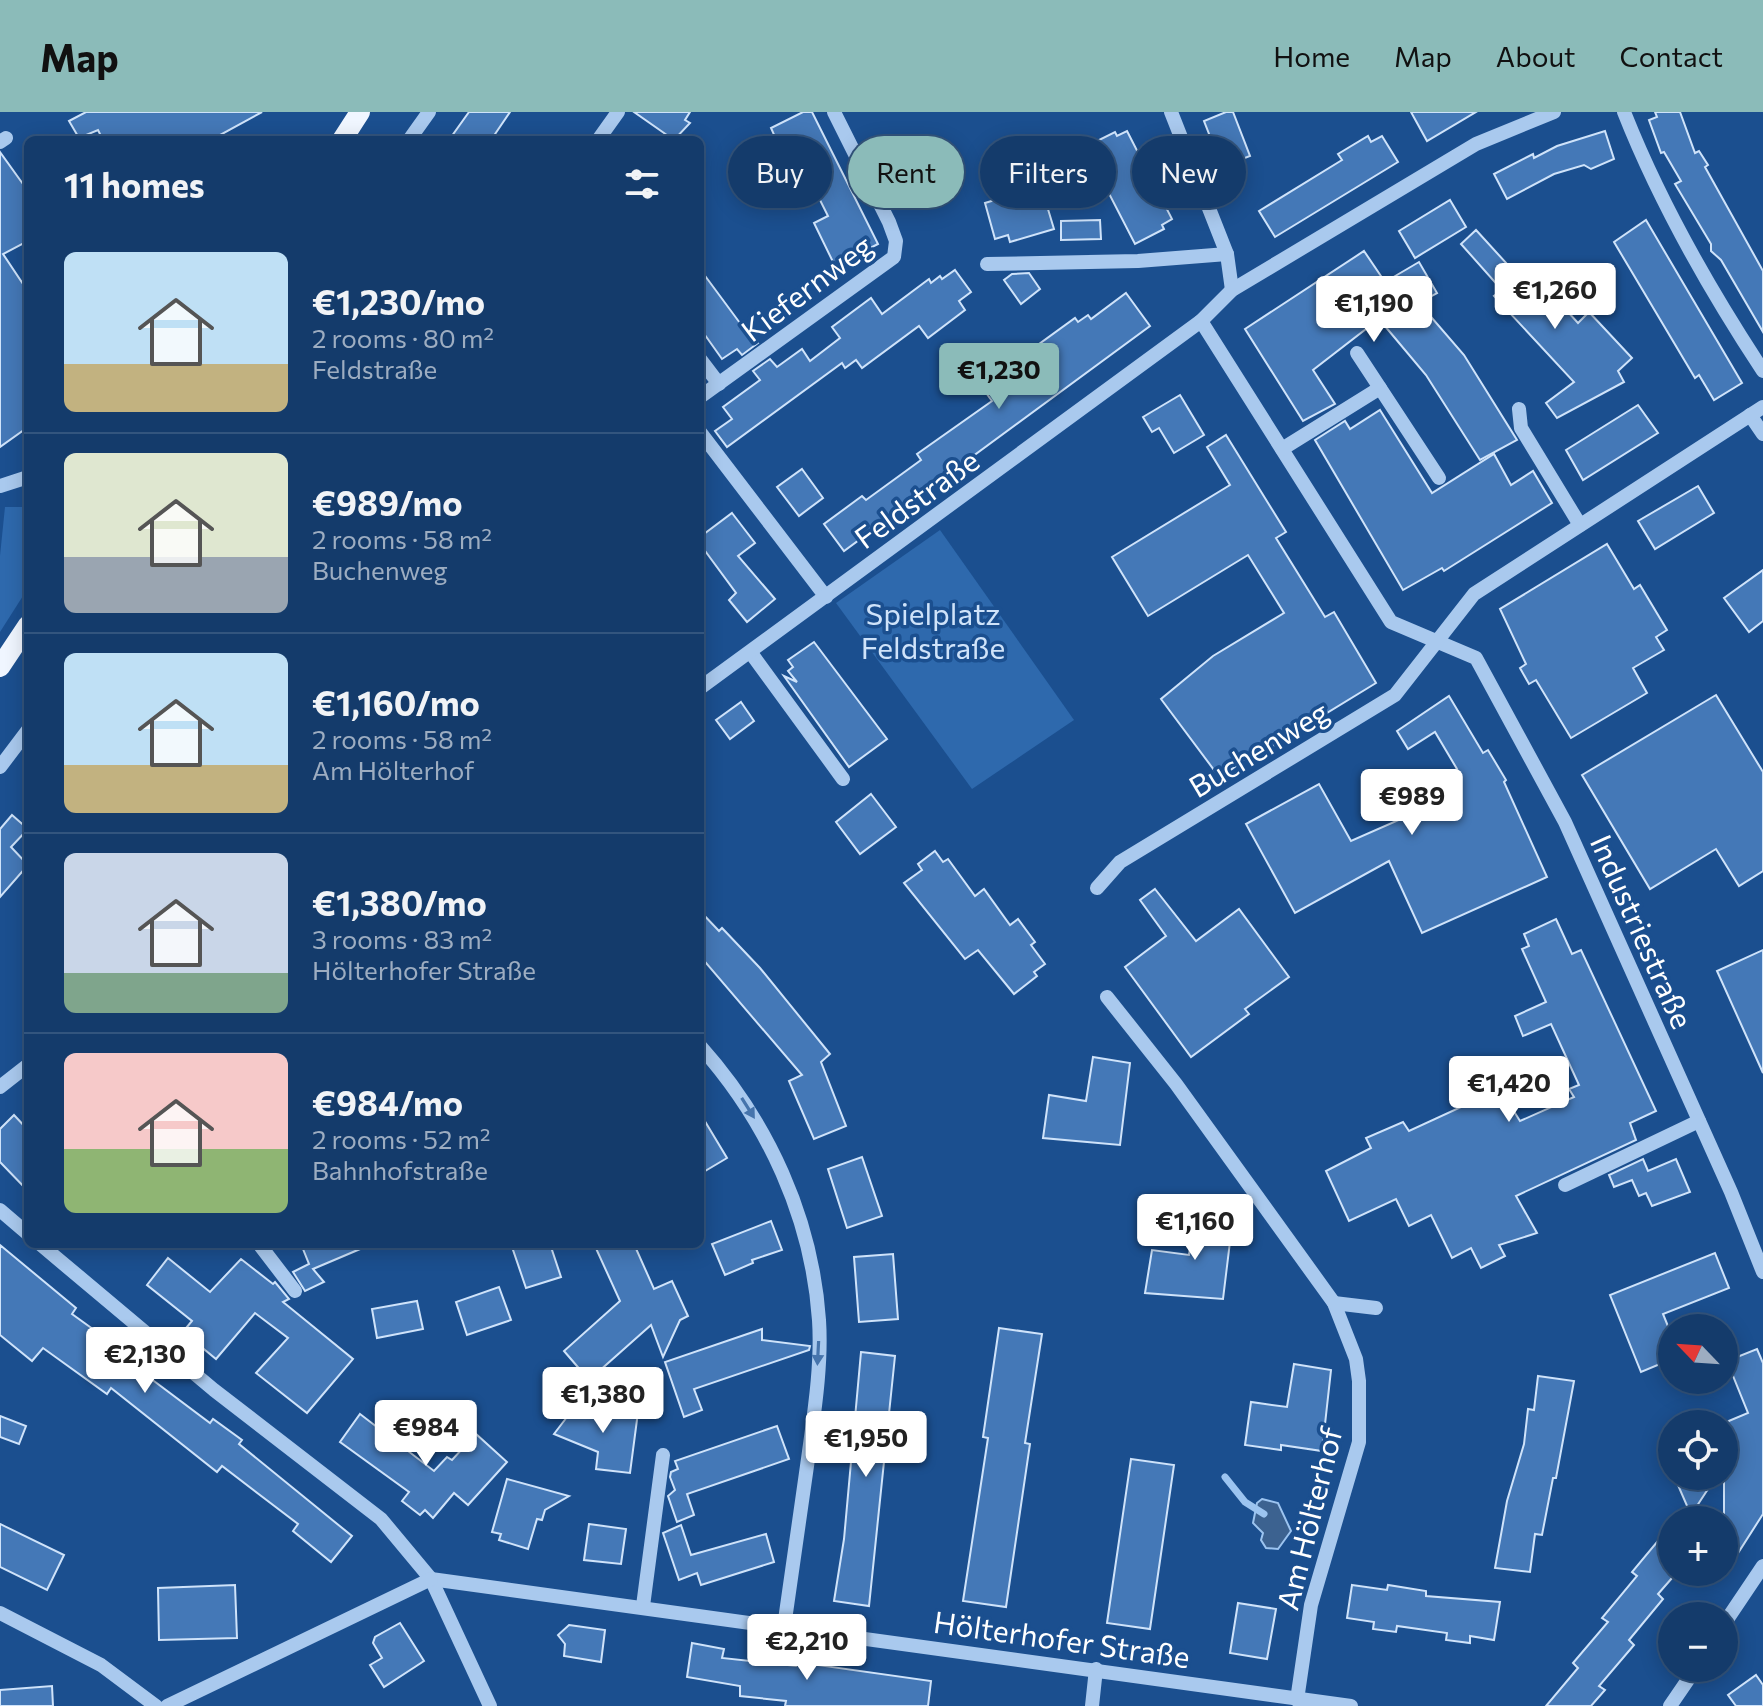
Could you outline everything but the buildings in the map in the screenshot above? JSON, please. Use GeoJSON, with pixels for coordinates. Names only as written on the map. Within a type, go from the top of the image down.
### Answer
{"type":"FeatureCollection","features":[{"type":"Feature","properties":{"kind":"main road"},"geometry":{"type":"LineString","coordinates":[[345,136],[360,112]]}},
{"type":"Feature","properties":{"kind":"main road"},"geometry":{"type":"LineString","coordinates":[[0,667],[24,631]]}},
{"type":"Feature","properties":{"kind":"street"},"geometry":{"type":"LineString","coordinates":[[412,136],[429,112]]}},
{"type":"Feature","properties":{"kind":"street"},"geometry":{"type":"LineString","coordinates":[[601,136],[618,112]]}},
{"type":"Feature","properties":{"kind":"street","name":"Kiefernweg"},"geometry":{"type":"LineString","coordinates":[[704,394],[894,257],[896,241],[889,222],[834,112]]}},
{"type":"Feature","properties":{"kind":"street"},"geometry":{"type":"LineString","coordinates":[[1171,112],[1227,254],[1232,290],[1476,144],[1554,112]]}},
{"type":"Feature","properties":{"kind":"street"},"geometry":{"type":"LineString","coordinates":[[1624,112],[1650,179],[1737,333],[1763,371]]}},
{"type":"Feature","properties":{"kind":"street"},"geometry":{"type":"LineString","coordinates":[[987,264],[1138,261],[1227,254]]}},
{"type":"Feature","properties":{"kind":"street","name":"Feldstraße"},"geometry":{"type":"LineString","coordinates":[[704,685],[1201,321],[1232,290]]}},
{"type":"Feature","properties":{"kind":"street","name":"Industriestraße"},"geometry":{"type":"LineString","coordinates":[[1201,321],[1391,622],[1476,658],[1565,822],[1763,1272]]}},
{"type":"Feature","properties":{"kind":"street"},"geometry":{"type":"LineString","coordinates":[[1357,353],[1439,478]]}},
{"type":"Feature","properties":{"kind":"street"},"geometry":{"type":"LineString","coordinates":[[704,364],[719,384]]}},
{"type":"Feature","properties":{"kind":"street"},"geometry":{"type":"LineString","coordinates":[[1282,449],[1380,388]]}},
{"type":"Feature","properties":{"kind":"street"},"geometry":{"type":"LineString","coordinates":[[1437,642],[1474,594],[1763,407]]}},
{"type":"Feature","properties":{"kind":"street"},"geometry":{"type":"LineString","coordinates":[[1519,409],[1521,428],[1580,525]]}},
{"type":"Feature","properties":{"kind":"street"},"geometry":{"type":"LineString","coordinates":[[1750,415],[1763,434]]}},
{"type":"Feature","properties":{"kind":"street"},"geometry":{"type":"LineString","coordinates":[[704,437],[826,597]]}},
{"type":"Feature","properties":{"kind":"street"},"geometry":{"type":"LineString","coordinates":[[0,486],[24,478]]}},
{"type":"Feature","properties":{"kind":"street","name":"Buchenweg"},"geometry":{"type":"LineString","coordinates":[[1097,888],[1120,862],[1395,695],[1437,642]]}},
{"type":"Feature","properties":{"kind":"street"},"geometry":{"type":"LineString","coordinates":[[751,653],[843,779]]}},
{"type":"Feature","properties":{"kind":"street"},"geometry":{"type":"LineString","coordinates":[[0,767],[24,735]]}},
{"type":"Feature","properties":{"kind":"street","name":"Am Hölterhof"},"geometry":{"type":"LineString","coordinates":[[1107,997],[1176,1084],[1334,1303],[1348,1334],[1358,1370],[1359,1442],[1311,1605],[1297,1700]]}},
{"type":"Feature","properties":{"kind":"street"},"geometry":{"type":"LineString","coordinates":[[704,1051],[732,1083],[771,1149],[801,1219],[815,1282],[819,1322],[814,1405],[784,1627]]}},
{"type":"Feature","properties":{"kind":"street"},"geometry":{"type":"LineString","coordinates":[[0,1087],[24,1068]]}},
{"type":"Feature","properties":{"kind":"street"},"geometry":{"type":"LineString","coordinates":[[1565,1185],[1699,1121]]}},
{"type":"Feature","properties":{"kind":"street"},"geometry":{"type":"LineString","coordinates":[[0,1210],[24,1231]]}},
{"type":"Feature","properties":{"kind":"street"},"geometry":{"type":"LineString","coordinates":[[45,1248],[214,1390],[381,1519],[431,1579],[490,1706]]}},
{"type":"Feature","properties":{"kind":"street"},"geometry":{"type":"LineString","coordinates":[[262,1248],[295,1291]]}},
{"type":"Feature","properties":{"kind":"street"},"geometry":{"type":"LineString","coordinates":[[1334,1303],[1376,1308]]}},
{"type":"Feature","properties":{"kind":"street"},"geometry":{"type":"LineString","coordinates":[[643,1606],[663,1455]]}},
{"type":"Feature","properties":{"kind":"street"},"geometry":{"type":"LineString","coordinates":[[1738,1603],[1763,1566]]}},
{"type":"Feature","properties":{"kind":"street"},"geometry":{"type":"LineString","coordinates":[[167,1706],[431,1579]]}},
{"type":"Feature","properties":{"kind":"street","name":"Hölterhofer Straße"},"geometry":{"type":"LineString","coordinates":[[431,1579],[1351,1706]]}},
{"type":"Feature","properties":{"kind":"street"},"geometry":{"type":"LineString","coordinates":[[0,1613],[101,1665],[156,1706]]}},
{"type":"Feature","properties":{"kind":"street"},"geometry":{"type":"LineString","coordinates":[[1092,1706],[1096,1669]]}},
{"type":"Feature","properties":{"kind":"street"},"geometry":{"type":"LineString","coordinates":[[1670,1706],[1686,1682]]}},
{"type":"Feature","properties":{"kind":"green space"},"geometry":{"type":"Polygon","coordinates":[[[5,507],[24,507],[24,594],[0,632],[0,556],[5,507]]]}},
{"type":"Feature","properties":{"kind":"green space","name":"Spielplatz Feldstraße"},"geometry":{"type":"Polygon","coordinates":[[[940,530],[1074,720],[972,789],[836,603],[940,530]]]}},
{"type":"Feature","properties":{"kind":"shaded area"},"geometry":{"type":"Polygon","coordinates":[[[1262,1499],[1278,1503],[1291,1531],[1278,1549],[1266,1548],[1261,1540],[1263,1533],[1253,1523],[1257,1503],[1262,1499]]]}},
{"type":"Feature","properties":{"kind":"waterway"},"geometry":{"type":"LineString","coordinates":[[1225,1477],[1245,1502],[1264,1514]]}}]}
